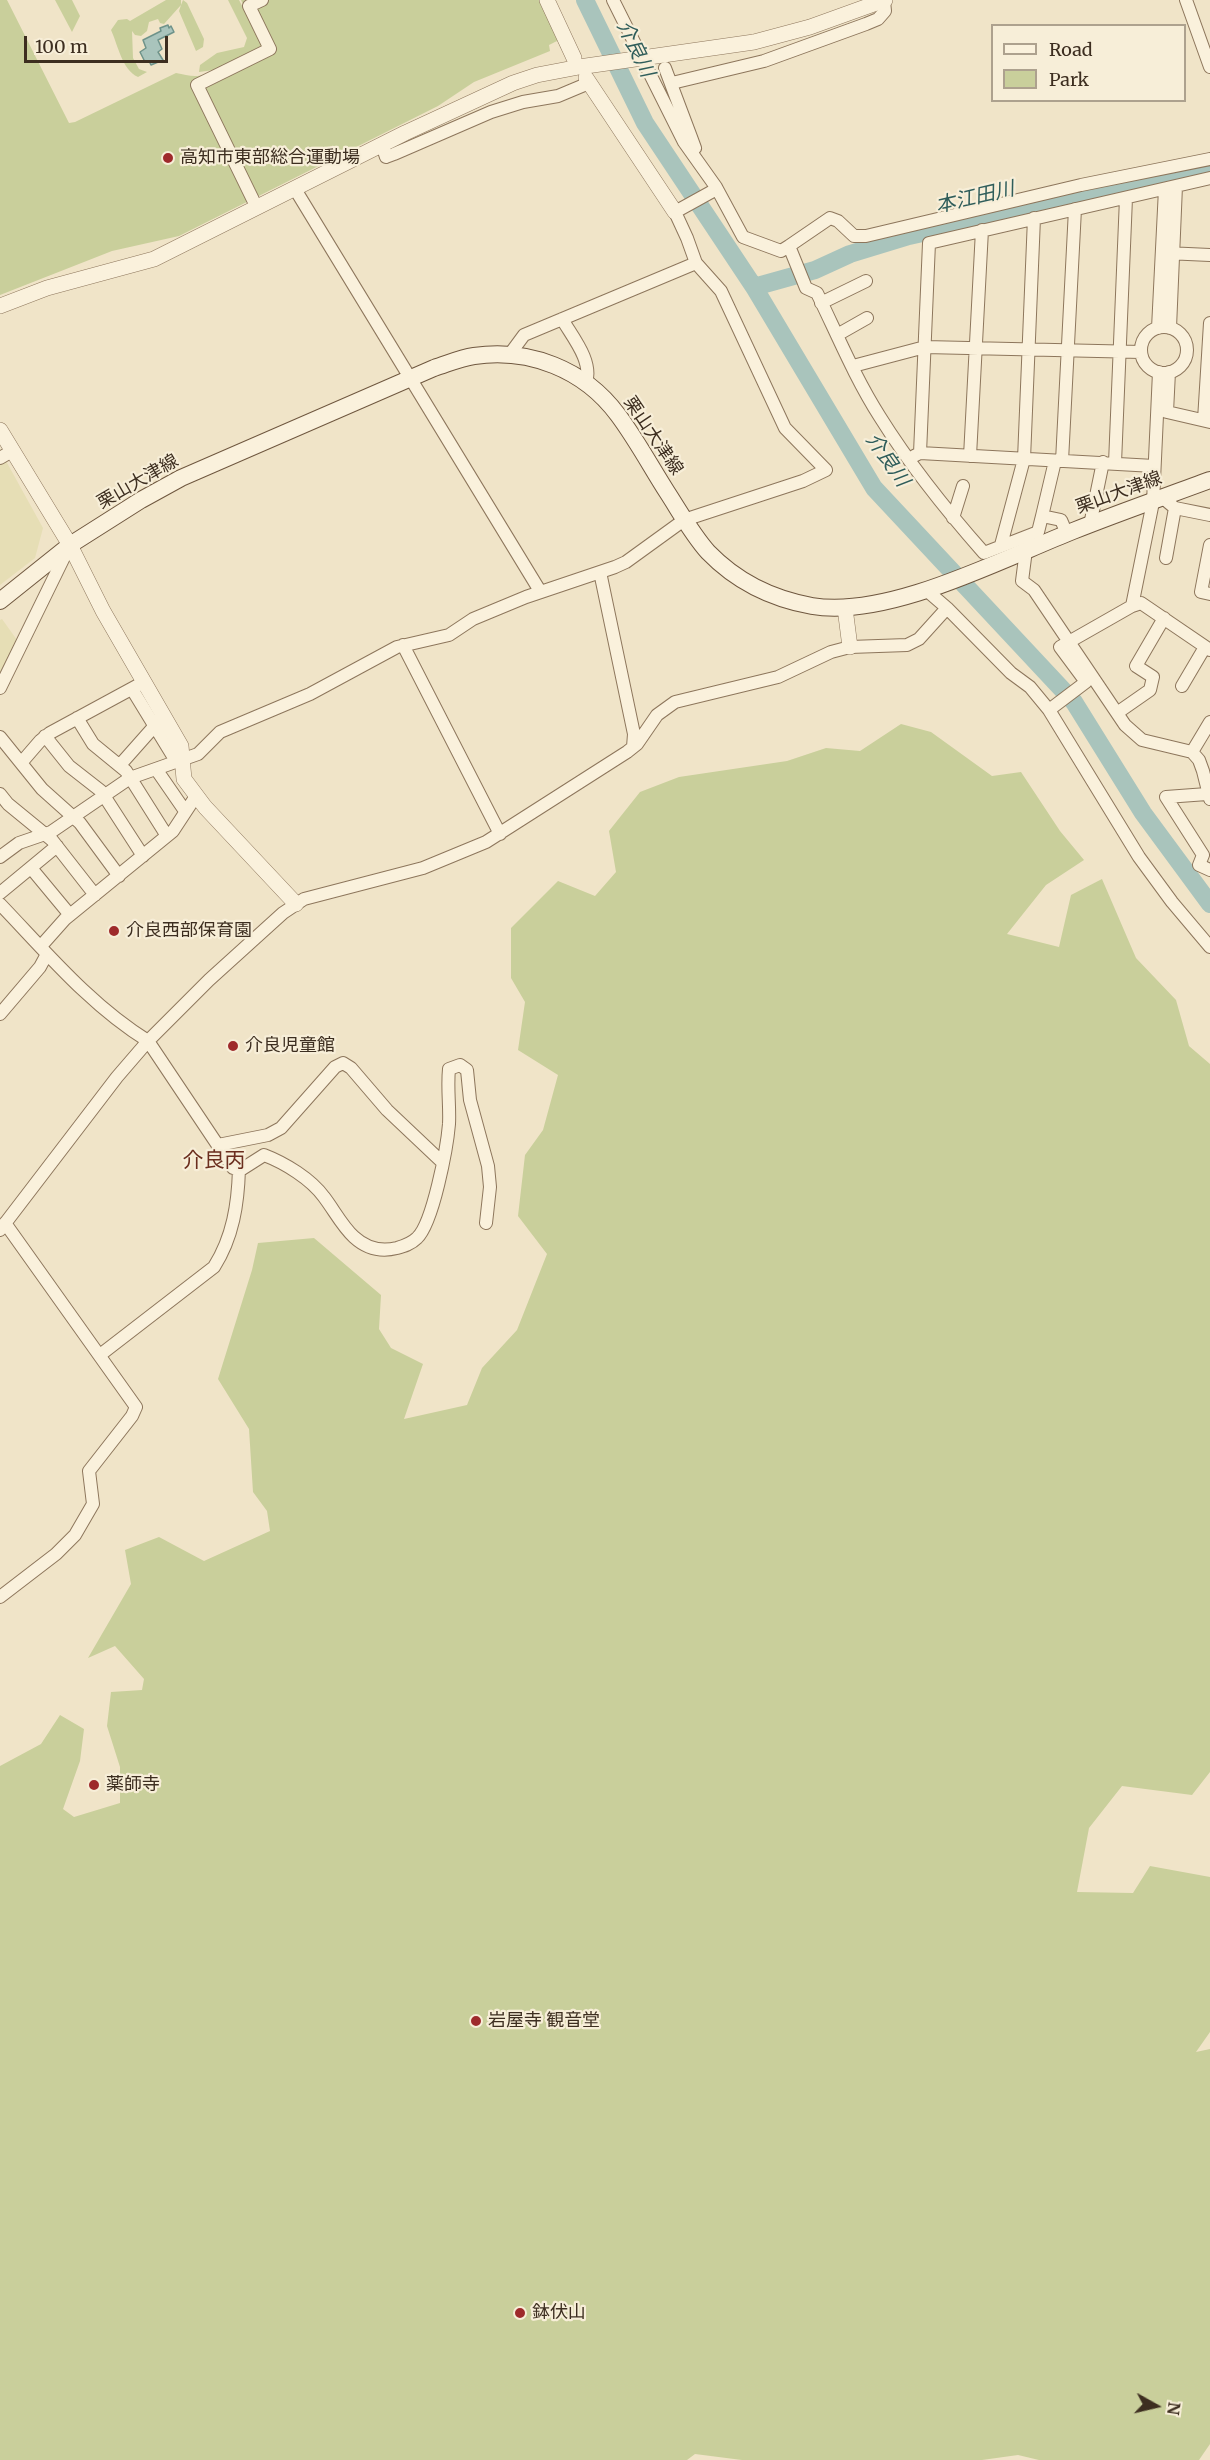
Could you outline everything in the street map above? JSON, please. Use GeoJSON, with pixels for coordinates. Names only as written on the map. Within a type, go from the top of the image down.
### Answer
{"type":"FeatureCollection","features":[{"type":"Feature","properties":{"kind":"main road","name":"栗山大津線"},"geometry":{"type":"LineString","coordinates":[[0,601],[70,545],[141,500],[181,478],[434,368],[472,356],[510,354],[541,359],[572,373],[586,383],[618,414],[684,520],[708,552],[741,580],[770,594],[802,603],[845,608],[890,600],[929,588],[1090,525],[1164,502],[1210,480]]}},
{"type":"Feature","properties":{"kind":"street"},"geometry":{"type":"LineString","coordinates":[[257,208],[197,85],[270,49],[249,6],[262,0]]}},
{"type":"Feature","properties":{"kind":"street"},"geometry":{"type":"LineString","coordinates":[[547,0],[574,58]]}},
{"type":"Feature","properties":{"kind":"street"},"geometry":{"type":"LineString","coordinates":[[612,0],[684,142],[743,237],[781,251],[791,251],[830,218],[834,218],[854,236],[866,236],[1081,185],[1210,159]]}},
{"type":"Feature","properties":{"kind":"street"},"geometry":{"type":"LineString","coordinates":[[0,306],[47,288],[154,259],[513,82],[537,75],[597,65],[754,42],[810,27],[884,0],[885,11],[878,19],[866,24],[764,61],[672,83]]}},
{"type":"Feature","properties":{"kind":"street"},"geometry":{"type":"LineString","coordinates":[[1186,0],[1210,67]]}},
{"type":"Feature","properties":{"kind":"street"},"geometry":{"type":"LineString","coordinates":[[665,68],[695,148],[691,151]]}},
{"type":"Feature","properties":{"kind":"street"},"geometry":{"type":"LineString","coordinates":[[3,850],[45,834],[75,817],[130,778],[198,754],[220,732],[310,694],[341,675],[403,645],[449,635],[473,619],[540,591],[626,562],[684,520],[803,482],[826,470],[785,428],[721,291],[696,263],[678,212],[587,81],[558,96],[523,102],[491,112],[386,157],[382,145]]}},
{"type":"Feature","properties":{"kind":"street"},"geometry":{"type":"LineString","coordinates":[[920,453],[929,243],[1210,178]]}},
{"type":"Feature","properties":{"kind":"street"},"geometry":{"type":"LineString","coordinates":[[1164,328],[1170,188]]}},
{"type":"Feature","properties":{"kind":"street"},"geometry":{"type":"LineString","coordinates":[[295,189],[540,591]]}},
{"type":"Feature","properties":{"kind":"street"},"geometry":{"type":"LineString","coordinates":[[678,212],[714,189]]}},
{"type":"Feature","properties":{"kind":"street"},"geometry":{"type":"LineString","coordinates":[[1090,525],[1109,462],[1120,348],[1126,198]]}},
{"type":"Feature","properties":{"kind":"street"},"geometry":{"type":"LineString","coordinates":[[791,251],[806,288],[817,293],[879,416],[953,518],[984,553],[1038,532],[1059,461],[1075,209]]}},
{"type":"Feature","properties":{"kind":"street"},"geometry":{"type":"LineString","coordinates":[[1001,545],[1024,459],[1034,218]]}},
{"type":"Feature","properties":{"kind":"street"},"geometry":{"type":"LineString","coordinates":[[970,456],[982,230]]}},
{"type":"Feature","properties":{"kind":"street"},"geometry":{"type":"LineString","coordinates":[[1168,253],[1210,255]]}},
{"type":"Feature","properties":{"kind":"street"},"geometry":{"type":"LineString","coordinates":[[510,354],[524,335],[696,263]]}},
{"type":"Feature","properties":{"kind":"street"},"geometry":{"type":"LineString","coordinates":[[821,303],[866,281]]}},
{"type":"Feature","properties":{"kind":"street"},"geometry":{"type":"LineString","coordinates":[[837,335],[867,318]]}},
{"type":"Feature","properties":{"kind":"street"},"geometry":{"type":"LineString","coordinates":[[562,319],[588,364],[589,374],[586,383]]}},
{"type":"Feature","properties":{"kind":"street"},"geometry":{"type":"LineString","coordinates":[[1164,372],[1167,412],[1207,421],[1210,323]]}},
{"type":"Feature","properties":{"kind":"street"},"geometry":{"type":"LineString","coordinates":[[1164,328],[1181,335],[1186,350],[1180,366],[1164,372],[1147,365],[1141,349],[1147,335],[1164,328]]}},
{"type":"Feature","properties":{"kind":"street"},"geometry":{"type":"LineString","coordinates":[[853,366],[925,347],[934,340],[1141,349]]}},
{"type":"Feature","properties":{"kind":"street"},"geometry":{"type":"LineString","coordinates":[[1186,350],[1209,352]]}},
{"type":"Feature","properties":{"kind":"street"},"geometry":{"type":"LineString","coordinates":[[1164,372],[1154,466],[1164,502],[1166,558]]}},
{"type":"Feature","properties":{"kind":"street"},"geometry":{"type":"LineString","coordinates":[[0,430],[6,455],[70,545],[138,686],[160,721],[181,746],[180,760],[184,779],[196,796],[296,904]]}},
{"type":"Feature","properties":{"kind":"street"},"geometry":{"type":"LineString","coordinates":[[908,458],[920,453],[1154,466]]}},
{"type":"Feature","properties":{"kind":"street"},"geometry":{"type":"LineString","coordinates":[[953,518],[963,486]]}},
{"type":"Feature","properties":{"kind":"street"},"geometry":{"type":"LineString","coordinates":[[1164,502],[1210,515]]}},
{"type":"Feature","properties":{"kind":"street"},"geometry":{"type":"LineString","coordinates":[[1132,606],[1164,502]]}},
{"type":"Feature","properties":{"kind":"street"},"geometry":{"type":"LineString","coordinates":[[1042,516],[1061,520],[1067,534]]}},
{"type":"Feature","properties":{"kind":"street"},"geometry":{"type":"LineString","coordinates":[[0,688],[70,545]]}},
{"type":"Feature","properties":{"kind":"street"},"geometry":{"type":"LineString","coordinates":[[1210,545],[1201,592],[1210,594]]}},
{"type":"Feature","properties":{"kind":"street"},"geometry":{"type":"LineString","coordinates":[[1026,550],[1022,581],[1034,590],[1070,640],[1125,725],[1142,740],[1192,752],[1203,771],[1208,796],[1166,797],[1203,855]]}},
{"type":"Feature","properties":{"kind":"street"},"geometry":{"type":"LineString","coordinates":[[600,572],[634,734],[633,747]]}},
{"type":"Feature","properties":{"kind":"street"},"geometry":{"type":"LineString","coordinates":[[929,588],[1011,673],[1052,707],[1139,857],[1172,902],[1210,947]]}},
{"type":"Feature","properties":{"kind":"street"},"geometry":{"type":"LineString","coordinates":[[1125,725],[1120,727],[1083,684],[1060,647],[1141,603],[1208,646],[1182,686]]}},
{"type":"Feature","properties":{"kind":"street"},"geometry":{"type":"LineString","coordinates":[[845,608],[850,647]]}},
{"type":"Feature","properties":{"kind":"street"},"geometry":{"type":"LineString","coordinates":[[0,1597],[56,1554],[75,1535],[93,1504],[89,1471],[132,1416],[136,1407],[3,1227],[117,1077],[148,1041],[209,980],[296,904],[324,893],[423,868],[458,855],[500,834],[633,747],[657,715],[675,702],[778,676],[831,652],[850,647],[907,645],[919,639],[946,608]]}},
{"type":"Feature","properties":{"kind":"street"},"geometry":{"type":"LineString","coordinates":[[1117,713],[1150,690],[1153,677],[1136,666],[1164,618]]}},
{"type":"Feature","properties":{"kind":"street"},"geometry":{"type":"LineString","coordinates":[[403,645],[500,834]]}},
{"type":"Feature","properties":{"kind":"street"},"geometry":{"type":"LineString","coordinates":[[1052,707],[1083,684]]}},
{"type":"Feature","properties":{"kind":"street"},"geometry":{"type":"LineString","coordinates":[[21,764],[45,736],[138,686]]}},
{"type":"Feature","properties":{"kind":"street"},"geometry":{"type":"LineString","coordinates":[[77,718],[93,744],[120,765],[130,778],[167,836]]}},
{"type":"Feature","properties":{"kind":"street"},"geometry":{"type":"LineString","coordinates":[[120,765],[160,721]]}},
{"type":"Feature","properties":{"kind":"street"},"geometry":{"type":"LineString","coordinates":[[1192,752],[1210,722]]}},
{"type":"Feature","properties":{"kind":"street"},"geometry":{"type":"LineString","coordinates":[[45,736],[69,766],[104,796],[143,856]]}},
{"type":"Feature","properties":{"kind":"street"},"geometry":{"type":"LineString","coordinates":[[0,737],[42,789],[75,817],[119,876]]}},
{"type":"Feature","properties":{"kind":"street"},"geometry":{"type":"LineString","coordinates":[[156,769],[185,811]]}},
{"type":"Feature","properties":{"kind":"street"},"geometry":{"type":"LineString","coordinates":[[0,794],[8,804],[57,846],[95,895]]}},
{"type":"Feature","properties":{"kind":"street"},"geometry":{"type":"LineString","coordinates":[[0,1014],[39,967],[44,950],[70,915],[167,836],[196,796]]}},
{"type":"Feature","properties":{"kind":"street"},"geometry":{"type":"LineString","coordinates":[[1210,842],[1199,865],[1210,870]]}},
{"type":"Feature","properties":{"kind":"street"},"geometry":{"type":"LineString","coordinates":[[0,893],[57,846]]}},
{"type":"Feature","properties":{"kind":"street"},"geometry":{"type":"LineString","coordinates":[[31,868],[70,915]]}},
{"type":"Feature","properties":{"kind":"street"},"geometry":{"type":"LineString","coordinates":[[0,904],[70,978],[131,1031],[148,1041],[232,1168],[242,1169],[264,1155],[276,1160],[322,1194],[354,1237],[367,1247],[388,1250],[406,1246],[417,1238],[424,1228],[431,1212],[449,1123],[447,1083],[449,1069],[460,1065],[467,1070],[475,1126],[488,1166],[490,1187],[486,1223]]}},
{"type":"Feature","properties":{"kind":"street"},"geometry":{"type":"LineString","coordinates":[[218,1145],[268,1135],[281,1128],[335,1067],[343,1063],[351,1068],[387,1110],[442,1162]]}},
{"type":"Feature","properties":{"kind":"street"},"geometry":{"type":"LineString","coordinates":[[100,1356],[214,1267],[225,1250],[233,1222],[239,1194],[239,1169]]}},
{"type":"Feature","properties":{"kind":"shaded area"},"geometry":{"type":"Polygon","coordinates":[[[6,461],[43,528],[35,558],[0,585],[0,464],[6,461]]]}},
{"type":"Feature","properties":{"kind":"shaded area"},"geometry":{"type":"Polygon","coordinates":[[[2,619],[17,640],[0,679],[0,620],[2,619]]]}},
{"type":"Feature","properties":{"kind":"green space","name":"高知市東部総合運動場"},"geometry":{"type":"Polygon","coordinates":[[[0,0],[7,0],[69,123],[176,73],[195,76],[209,73],[214,70],[199,72],[200,65],[217,53],[244,47],[247,38],[228,0],[239,0],[259,39],[241,0],[542,0],[558,38],[549,45],[550,51],[474,82],[438,106],[179,236],[112,251],[0,295],[0,0]]]}},
{"type":"Feature","properties":{"kind":"green space"},"geometry":{"type":"Polygon","coordinates":[[[55,0],[72,0],[80,16],[72,32],[55,0]]]}},
{"type":"Feature","properties":{"kind":"green space"},"geometry":{"type":"Polygon","coordinates":[[[166,0],[181,0],[181,5],[164,24],[158,19],[149,22],[147,31],[141,36],[135,35],[132,31],[133,58],[139,69],[147,72],[138,77],[124,63],[111,30],[118,20],[130,21],[166,0]]]}},
{"type":"Feature","properties":{"kind":"green space"},"geometry":{"type":"Polygon","coordinates":[[[183,0],[187,3],[204,39],[203,47],[196,51],[179,11],[183,0]]]}},
{"type":"Feature","properties":{"kind":"green space"},"geometry":{"type":"Polygon","coordinates":[[[901,724],[931,732],[992,776],[1021,772],[1060,831],[1084,860],[1046,885],[1007,934],[1059,947],[1071,895],[1102,879],[1136,958],[1176,1000],[1189,1046],[1210,1064],[1210,1772],[1192,1795],[1122,1786],[1089,1828],[1077,1892],[1133,1893],[1150,1866],[1210,1877],[1210,2032],[1196,2052],[1210,2049],[1210,2444],[1199,2460],[1039,2460],[1018,2455],[982,2460],[742,2460],[695,2454],[687,2460],[0,2460],[0,1766],[41,1744],[60,1715],[84,1729],[80,1761],[63,1809],[74,1817],[120,1803],[120,1767],[107,1726],[111,1692],[142,1690],[144,1679],[115,1646],[88,1658],[131,1584],[125,1550],[159,1537],[204,1561],[270,1531],[267,1511],[253,1492],[249,1429],[218,1379],[252,1270],[258,1243],[314,1238],[381,1295],[379,1329],[391,1348],[423,1364],[404,1419],[467,1405],[482,1368],[517,1330],[547,1254],[518,1216],[525,1155],[543,1130],[558,1075],[518,1050],[525,1002],[511,978],[511,928],[558,881],[595,896],[616,872],[609,831],[640,792],[679,777],[787,761],[826,748],[860,751],[901,724]]]}},
{"type":"Feature","properties":{"kind":"water"},"geometry":{"type":"Polygon","coordinates":[[[168,25],[174,32],[158,40],[162,49],[158,52],[163,60],[151,65],[149,61],[145,62],[140,52],[146,48],[143,40],[168,25]]]}},
{"type":"Feature","properties":{"kind":"waterway","name":"介良川"},"geometry":{"type":"LineString","coordinates":[[585,0],[645,123],[754,287],[874,488],[1074,702],[1143,813],[1210,904]]}},
{"type":"Feature","properties":{"kind":"waterway","name":"本江田川"},"geometry":{"type":"LineString","coordinates":[[754,287],[815,270],[850,254],[909,236],[1210,169]]}},
{"type":"Feature","properties":{"kind":"place","name":"高知市東部総合運動場"},"geometry":{"type":"Point","coordinates":[168,158]}},
{"type":"Feature","properties":{"kind":"place","name":"介良西部保育園"},"geometry":{"type":"Point","coordinates":[114,931]}},
{"type":"Feature","properties":{"kind":"place","name":"介良児童館"},"geometry":{"type":"Point","coordinates":[233,1046]}},
{"type":"Feature","properties":{"kind":"place","name":"薬師寺"},"geometry":{"type":"Point","coordinates":[94,1785]}},
{"type":"Feature","properties":{"kind":"place","name":"岩屋寺 観音堂"},"geometry":{"type":"Point","coordinates":[476,2021]}},
{"type":"Feature","properties":{"kind":"place","name":"鉢伏山"},"geometry":{"type":"Point","coordinates":[520,2313]}},
{"type":"Feature","properties":{"kind":"district","name":"介良丙"},"geometry":{"type":"Point","coordinates":[214,1161]}}]}
